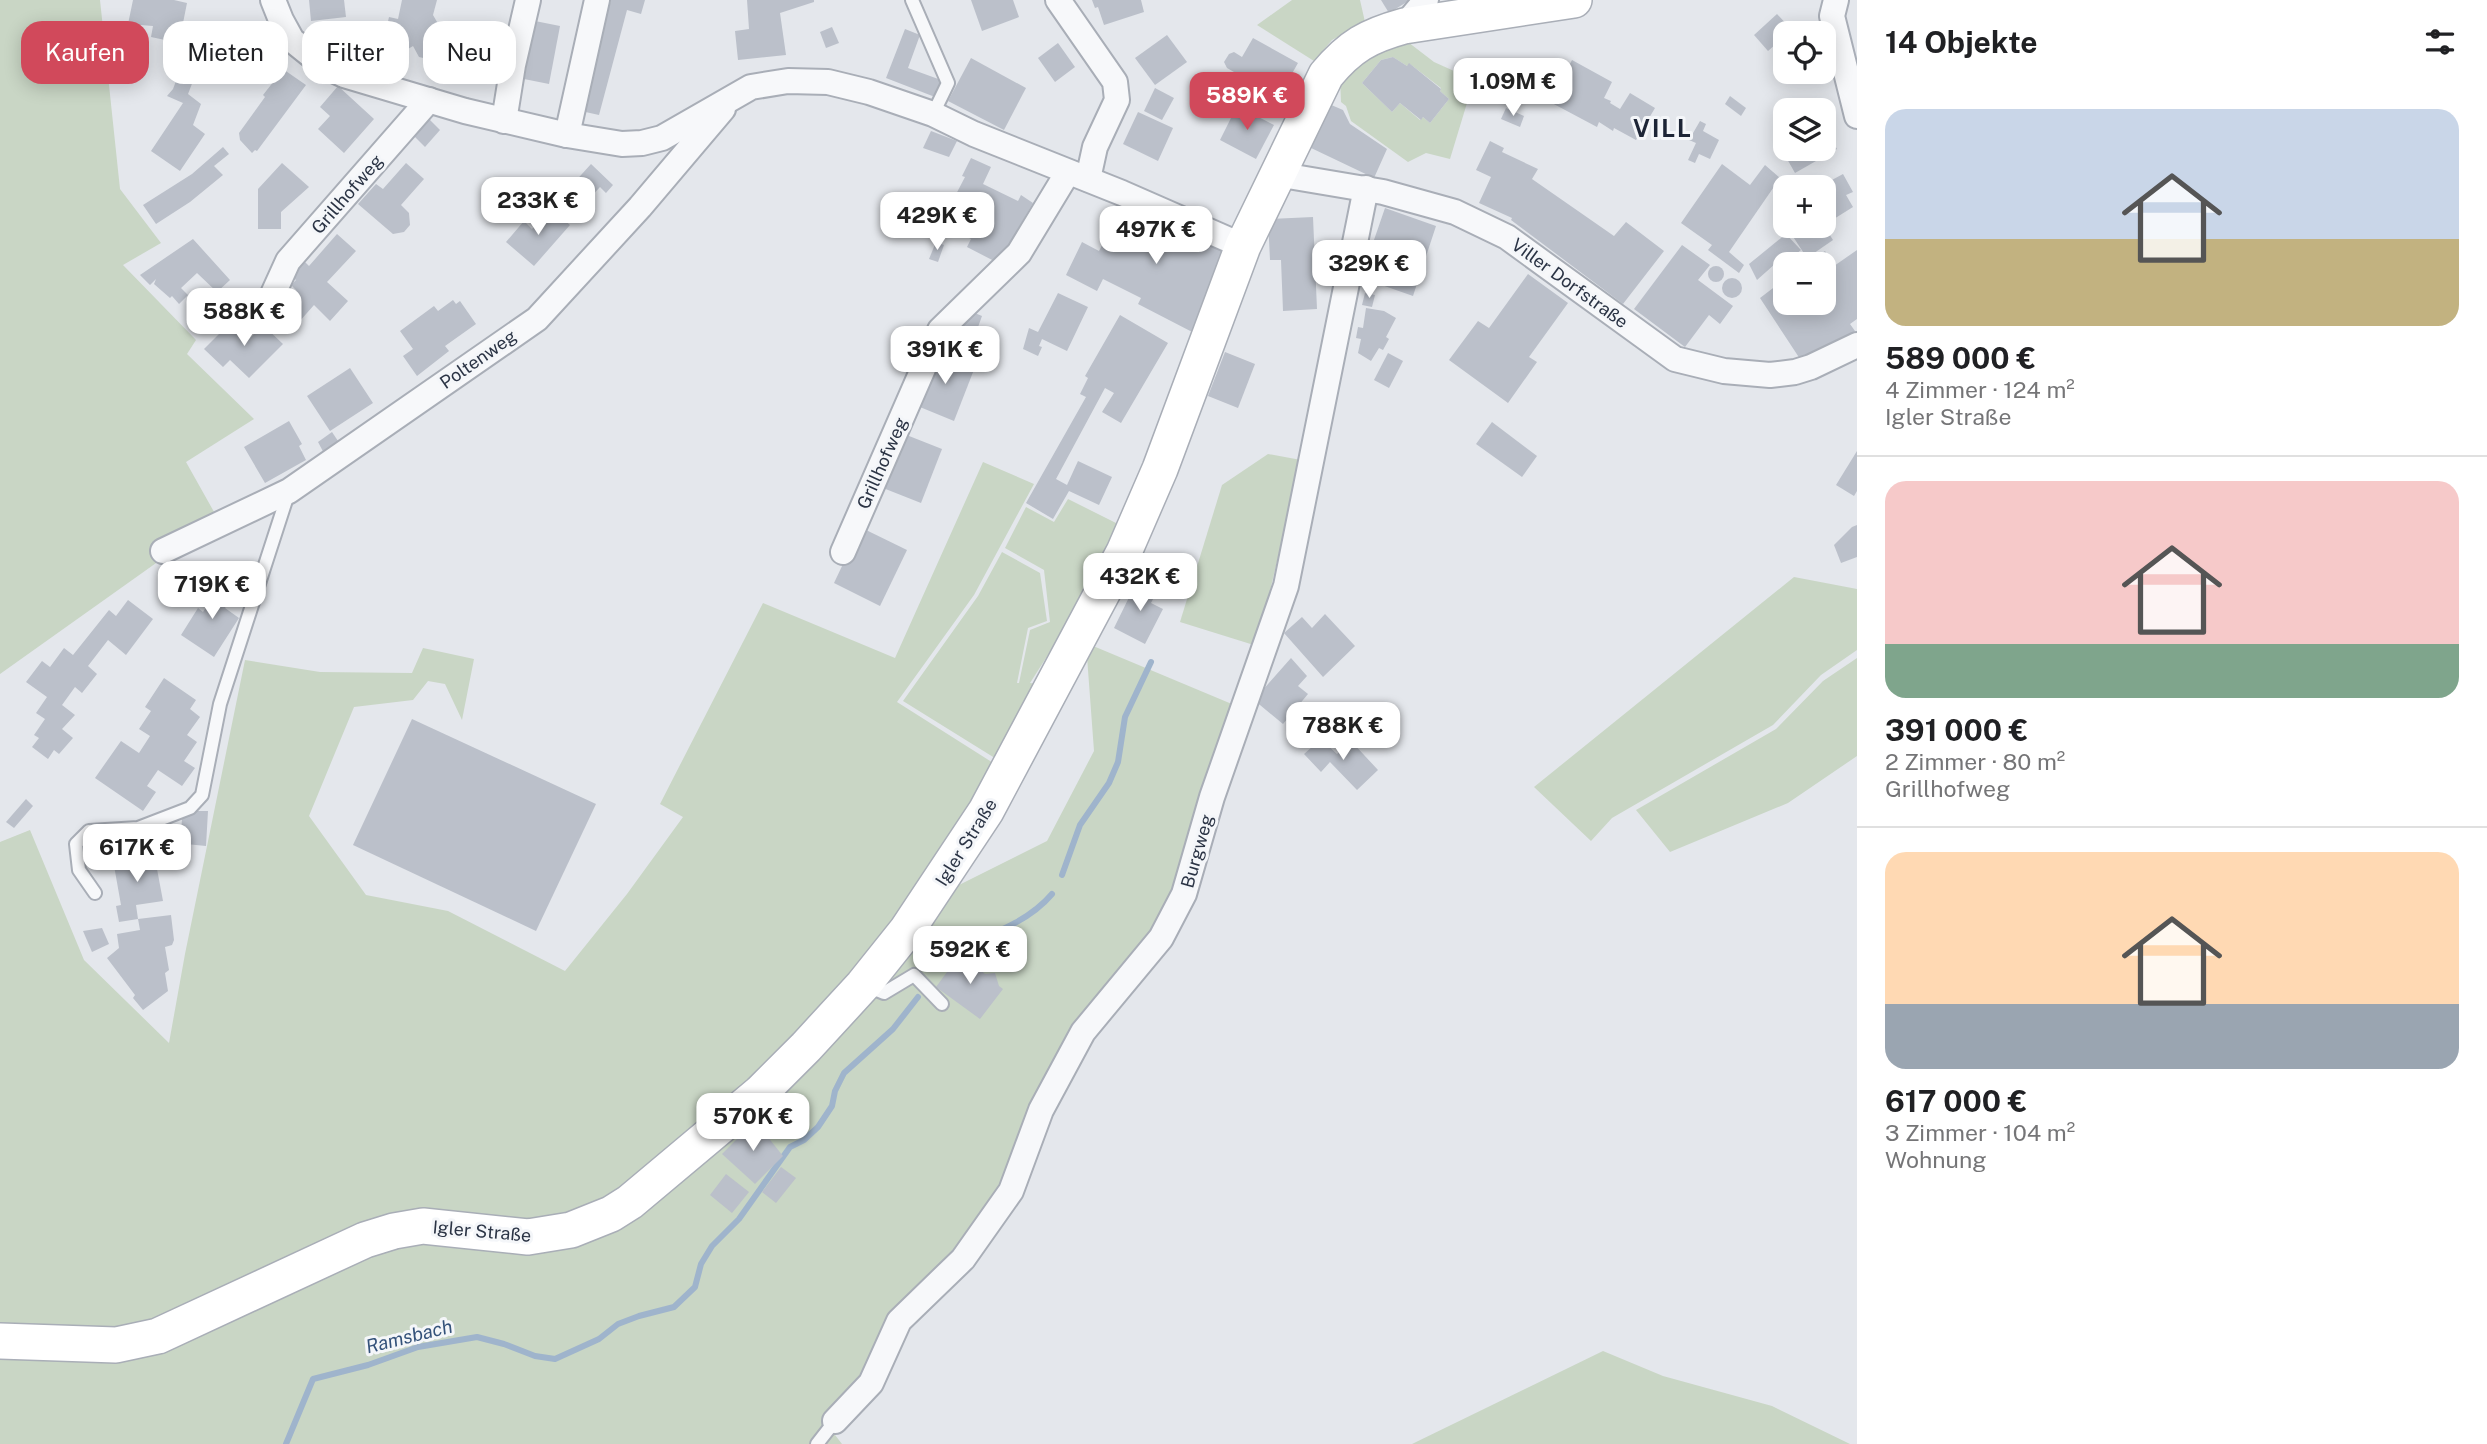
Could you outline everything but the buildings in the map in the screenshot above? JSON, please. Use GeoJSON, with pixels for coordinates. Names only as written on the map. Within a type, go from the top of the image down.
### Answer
{"type":"FeatureCollection","features":[{"type":"Feature","properties":{"kind":"main road","name":"Igler Straße"},"geometry":{"type":"LineString","coordinates":[[0,1341],[116,1345],[158,1336],[365,1240],[394,1231],[423,1226],[528,1237],[572,1230],[611,1214],[630,1202],[760,1093],[863,985],[907,930],[986,811],[1124,552],[1163,460],[1243,246],[1317,90],[1335,63],[1358,43],[1415,13],[1574,0]]}},
{"type":"Feature","properties":{"kind":"street"},"geometry":{"type":"LineString","coordinates":[[273,0],[292,40],[313,59],[344,75],[504,121],[622,144],[652,142],[751,87],[767,83],[819,81],[869,92],[933,114],[974,134],[1243,246]]}},
{"type":"Feature","properties":{"kind":"street"},"geometry":{"type":"LineString","coordinates":[[504,121],[528,0]]}},
{"type":"Feature","properties":{"kind":"street"},"geometry":{"type":"LineString","coordinates":[[567,135],[597,0]]}},
{"type":"Feature","properties":{"kind":"street","name":"Grillhofweg"},"geometry":{"type":"LineString","coordinates":[[844,552],[940,330],[1019,253],[1078,176],[1117,100],[1115,82],[1058,0]]}},
{"type":"Feature","properties":{"kind":"street"},"geometry":{"type":"LineString","coordinates":[[1830,5],[1857,116]]}},
{"type":"Feature","properties":{"kind":"street","name":"Poltenweg"},"geometry":{"type":"LineString","coordinates":[[163,551],[289,491],[537,319],[640,207],[734,95]]}},
{"type":"Feature","properties":{"kind":"street","name":"Grillhofweg"},"geometry":{"type":"LineString","coordinates":[[273,294],[288,261],[429,100]]}},
{"type":"Feature","properties":{"kind":"street","name":"Viller Dorfstraße"},"geometry":{"type":"LineString","coordinates":[[1276,174],[1366,188],[1455,212],[1507,237],[1675,359],[1724,371],[1770,375],[1811,367],[1857,345]]}},
{"type":"Feature","properties":{"kind":"street","name":"Burgweg"},"geometry":{"type":"LineString","coordinates":[[835,1421],[871,1383],[899,1321],[963,1259],[1011,1191],[1041,1110],[1083,1032],[1161,938],[1184,894],[1212,797],[1286,586],[1366,188]]}},
{"type":"Feature","properties":{"kind":"lane"},"geometry":{"type":"LineString","coordinates":[[912,0],[948,83],[933,114]]}},
{"type":"Feature","properties":{"kind":"lane"},"geometry":{"type":"LineString","coordinates":[[95,893],[79,870],[76,844],[89,831],[138,828],[190,808],[202,795],[220,704],[289,491]]}},
{"type":"Feature","properties":{"kind":"lane"},"geometry":{"type":"LineString","coordinates":[[863,985],[884,993],[914,975],[942,1004]]}},
{"type":"Feature","properties":{"kind":"lane"},"geometry":{"type":"LineString","coordinates":[[817,1444],[835,1421]]}},
{"type":"Feature","properties":{"kind":"green space"},"geometry":{"type":"Polygon","coordinates":[[[0,0],[100,0],[102,21],[21,21],[21,84],[109,84],[120,189],[161,243],[123,265],[196,340],[187,354],[254,419],[186,462],[218,519],[0,674],[0,0]]]}},
{"type":"Feature","properties":{"kind":"green space"},"geometry":{"type":"Polygon","coordinates":[[[1292,0],[1360,0],[1365,22],[1332,40],[1314,61],[1257,25],[1292,0]]]}},
{"type":"Feature","properties":{"kind":"green space"},"geometry":{"type":"Polygon","coordinates":[[[1404,39],[1434,62],[1474,80],[1450,159],[1426,153],[1408,162],[1351,121],[1346,106],[1341,102],[1340,79],[1357,62],[1404,39]],[[1393,57],[1381,60],[1362,83],[1392,112],[1400,103],[1420,120],[1423,117],[1430,123],[1449,99],[1440,91],[1441,88],[1410,64],[1407,66],[1393,57]]]}},
{"type":"Feature","properties":{"kind":"green space"},"geometry":{"type":"Polygon","coordinates":[[[1268,454],[1301,460],[1257,646],[1180,622],[1222,485],[1268,454]]]}},
{"type":"Feature","properties":{"kind":"green space"},"geometry":{"type":"Polygon","coordinates":[[[983,462],[1034,484],[974,595],[897,702],[998,766],[898,923],[609,1231],[675,1187],[758,1114],[862,1012],[959,885],[1047,841],[1094,751],[1086,643],[1239,707],[1161,925],[1113,987],[1009,1186],[832,1431],[842,1444],[0,1444],[0,842],[30,830],[84,960],[169,1043],[245,660],[320,672],[412,673],[423,648],[474,659],[462,720],[445,684],[428,681],[413,700],[354,707],[309,816],[366,895],[448,911],[565,971],[627,894],[683,817],[660,804],[763,603],[895,658],[983,462]]]}},
{"type":"Feature","properties":{"kind":"green space"},"geometry":{"type":"Polygon","coordinates":[[[1068,499],[1120,525],[1076,611],[1030,683],[1038,684],[998,760],[903,701],[978,596],[1002,552],[1040,573],[1047,621],[1028,628],[1019,683],[1030,630],[1050,622],[1044,570],[1005,548],[1026,507],[1054,522],[1068,499]]]}},
{"type":"Feature","properties":{"kind":"green space"},"geometry":{"type":"Polygon","coordinates":[[[1794,577],[1857,589],[1857,650],[1821,675],[1773,725],[1612,818],[1591,841],[1534,787],[1794,577]]]}},
{"type":"Feature","properties":{"kind":"green space"},"geometry":{"type":"Polygon","coordinates":[[[1857,658],[1857,756],[1788,803],[1670,852],[1636,810],[1776,729],[1823,681],[1857,658]]]}},
{"type":"Feature","properties":{"kind":"green space"},"geometry":{"type":"Polygon","coordinates":[[[1603,1351],[1663,1376],[1772,1406],[1850,1444],[1412,1444],[1603,1351]]]}},
{"type":"Feature","properties":{"kind":"waterway","name":"Ramsbach"},"geometry":{"type":"LineString","coordinates":[[1062,875],[1080,825],[1109,783],[1118,762],[1125,717],[1151,662]]}},
{"type":"Feature","properties":{"kind":"waterway","name":"Ramsbach"},"geometry":{"type":"LineString","coordinates":[[969,944],[1024,918],[1052,894]]}},
{"type":"Feature","properties":{"kind":"waterway","name":"Ramsbach"},"geometry":{"type":"LineString","coordinates":[[286,1444],[313,1379],[368,1365],[418,1347],[477,1337],[535,1356],[555,1359],[599,1339],[618,1324],[674,1307],[695,1287],[701,1264],[712,1246],[739,1219],[790,1147],[804,1140],[818,1127],[832,1106],[835,1091],[844,1073],[893,1029],[918,997]]}},
{"type":"Feature","properties":{"kind":"district","name":"VILL"},"geometry":{"type":"Point","coordinates":[1663,128]}}]}
